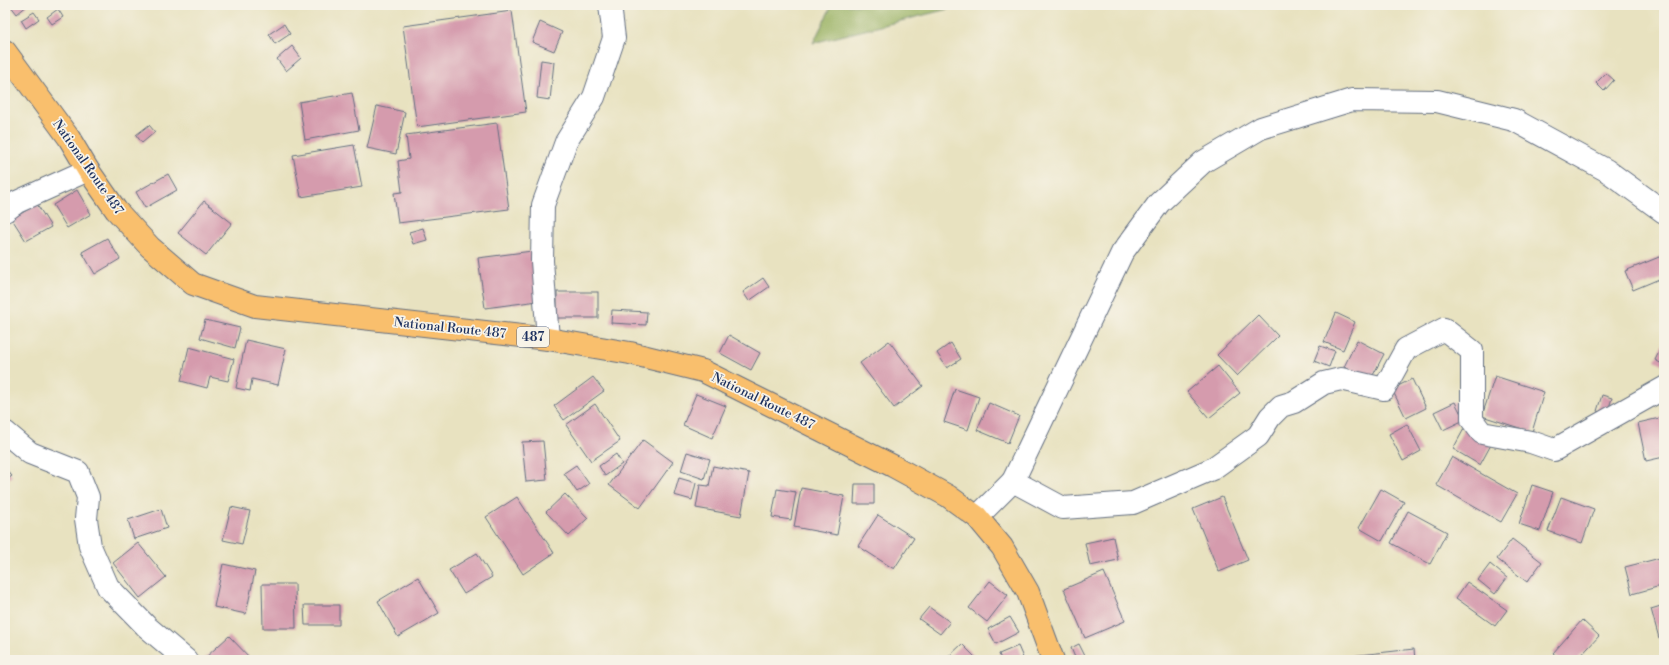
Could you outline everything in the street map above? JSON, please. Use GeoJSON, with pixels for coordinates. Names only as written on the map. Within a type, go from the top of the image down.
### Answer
{"type":"FeatureCollection","features":[{"type":"Feature","properties":{"kind":"highway","name":"National Route 487"},"geometry":{"type":"LineString","coordinates":[[5,51],[69,138],[88,170],[116,210],[150,248],[193,284],[255,306],[548,339],[630,353],[703,371],[893,466],[948,496],[977,517],[1002,547],[1028,592],[1053,660]]}},
{"type":"Feature","properties":{"kind":"street"},"geometry":{"type":"LineString","coordinates":[[548,339],[542,261],[542,204],[566,142],[594,97],[614,38],[610,5]]}},
{"type":"Feature","properties":{"kind":"street"},"geometry":{"type":"LineString","coordinates":[[977,517],[1012,481],[1122,253],[1159,203],[1203,162],[1260,128],[1352,100],[1437,101],[1514,120],[1606,170],[1664,212]]}},
{"type":"Feature","properties":{"kind":"street"},"geometry":{"type":"LineString","coordinates":[[5,211],[17,202],[88,170]]}},
{"type":"Feature","properties":{"kind":"street"},"geometry":{"type":"LineString","coordinates":[[1012,481],[1063,508],[1133,503],[1212,469],[1258,436],[1270,417],[1281,406],[1294,402],[1324,383],[1341,379],[1384,390],[1406,349],[1444,329],[1472,351],[1472,420],[1482,433],[1532,442],[1554,450],[1664,388]]}},
{"type":"Feature","properties":{"kind":"street"},"geometry":{"type":"LineString","coordinates":[[5,432],[30,453],[78,472],[88,497],[86,519],[90,546],[108,588],[147,627],[186,660]]}},
{"type":"Feature","properties":{"kind":"green space"},"geometry":{"type":"Polygon","coordinates":[[[832,5],[964,5],[813,43],[832,5]]]}},
{"type":"Feature","properties":{"kind":"building"},"geometry":{"type":"Polygon","coordinates":[[[10,5],[28,5],[17,14],[10,5]]]}},
{"type":"Feature","properties":{"kind":"building"},"geometry":{"type":"Polygon","coordinates":[[[58,9],[63,17],[52,24],[47,17],[58,9]]]}},
{"type":"Feature","properties":{"kind":"building"},"geometry":{"type":"Polygon","coordinates":[[[512,11],[526,112],[417,127],[403,26],[512,11]]]}},
{"type":"Feature","properties":{"kind":"building"},"geometry":{"type":"Polygon","coordinates":[[[34,12],[39,19],[26,28],[21,20],[34,12]]]}},
{"type":"Feature","properties":{"kind":"building"},"geometry":{"type":"Polygon","coordinates":[[[540,22],[562,32],[554,51],[532,42],[540,22]]]}},
{"type":"Feature","properties":{"kind":"building"},"geometry":{"type":"Polygon","coordinates":[[[284,24],[290,34],[275,44],[269,34],[284,24]]]}},
{"type":"Feature","properties":{"kind":"building"},"geometry":{"type":"Polygon","coordinates":[[[292,46],[301,58],[286,71],[277,59],[292,46]]]}},
{"type":"Feature","properties":{"kind":"building"},"geometry":{"type":"Polygon","coordinates":[[[541,60],[554,62],[550,100],[537,98],[541,60]]]}},
{"type":"Feature","properties":{"kind":"building"},"geometry":{"type":"Polygon","coordinates":[[[1606,73],[1614,80],[1604,91],[1596,83],[1606,73]]]}},
{"type":"Feature","properties":{"kind":"building"},"geometry":{"type":"Polygon","coordinates":[[[352,93],[359,130],[305,140],[299,102],[352,93]]]}},
{"type":"Feature","properties":{"kind":"building"},"geometry":{"type":"Polygon","coordinates":[[[377,106],[405,112],[396,154],[367,148],[377,106]]]}},
{"type":"Feature","properties":{"kind":"building"},"geometry":{"type":"Polygon","coordinates":[[[497,123],[509,209],[398,223],[394,193],[402,192],[398,161],[409,159],[406,135],[497,123]]]}},
{"type":"Feature","properties":{"kind":"building"},"geometry":{"type":"Polygon","coordinates":[[[149,125],[155,132],[142,143],[136,135],[149,125]]]}},
{"type":"Feature","properties":{"kind":"building"},"geometry":{"type":"Polygon","coordinates":[[[354,145],[362,187],[301,197],[293,155],[354,145]]]}},
{"type":"Feature","properties":{"kind":"building"},"geometry":{"type":"Polygon","coordinates":[[[168,174],[177,190],[145,208],[136,192],[168,174]]]}},
{"type":"Feature","properties":{"kind":"building"},"geometry":{"type":"Polygon","coordinates":[[[77,190],[91,214],[67,228],[53,205],[77,190]]]}},
{"type":"Feature","properties":{"kind":"building"},"geometry":{"type":"Polygon","coordinates":[[[204,201],[232,223],[206,255],[178,233],[204,201]]]}},
{"type":"Feature","properties":{"kind":"building"},"geometry":{"type":"Polygon","coordinates":[[[37,204],[51,227],[26,241],[12,219],[37,204]]]}},
{"type":"Feature","properties":{"kind":"building"},"geometry":{"type":"Polygon","coordinates":[[[423,228],[427,240],[413,244],[409,232],[423,228]]]}},
{"type":"Feature","properties":{"kind":"building"},"geometry":{"type":"Polygon","coordinates":[[[107,238],[120,259],[95,274],[82,252],[107,238]]]}},
{"type":"Feature","properties":{"kind":"building"},"geometry":{"type":"Polygon","coordinates":[[[532,251],[538,301],[485,308],[478,258],[532,251]]]}},
{"type":"Feature","properties":{"kind":"building"},"geometry":{"type":"Polygon","coordinates":[[[1664,255],[1664,277],[1633,290],[1625,271],[1664,255]]]}},
{"type":"Feature","properties":{"kind":"building"},"geometry":{"type":"Polygon","coordinates":[[[763,278],[769,287],[749,301],[743,292],[763,278]]]}},
{"type":"Feature","properties":{"kind":"building"},"geometry":{"type":"Polygon","coordinates":[[[557,292],[598,292],[598,318],[557,318],[557,292]]]}},
{"type":"Feature","properties":{"kind":"building"},"geometry":{"type":"Polygon","coordinates":[[[612,310],[647,312],[646,325],[611,323],[612,310]]]}},
{"type":"Feature","properties":{"kind":"building"},"geometry":{"type":"Polygon","coordinates":[[[1336,313],[1355,322],[1343,350],[1324,342],[1336,313]]]}},
{"type":"Feature","properties":{"kind":"building"},"geometry":{"type":"Polygon","coordinates":[[[1258,315],[1278,336],[1237,376],[1217,355],[1258,315]]]}},
{"type":"Feature","properties":{"kind":"building"},"geometry":{"type":"Polygon","coordinates":[[[205,320],[240,328],[235,348],[200,338],[205,320]]]}},
{"type":"Feature","properties":{"kind":"building"},"geometry":{"type":"Polygon","coordinates":[[[729,335],[760,353],[751,370],[720,353],[729,335]]]}},
{"type":"Feature","properties":{"kind":"building"},"geometry":{"type":"Polygon","coordinates":[[[246,340],[286,349],[278,385],[252,379],[250,391],[236,388],[246,340]]]}},
{"type":"Feature","properties":{"kind":"building"},"geometry":{"type":"Polygon","coordinates":[[[1357,340],[1384,354],[1370,381],[1344,367],[1357,340]]]}},
{"type":"Feature","properties":{"kind":"building"},"geometry":{"type":"Polygon","coordinates":[[[889,341],[923,386],[894,408],[860,363],[889,341]]]}},
{"type":"Feature","properties":{"kind":"building"},"geometry":{"type":"Polygon","coordinates":[[[1664,342],[1664,365],[1655,360],[1664,342]]]}},
{"type":"Feature","properties":{"kind":"building"},"geometry":{"type":"Polygon","coordinates":[[[951,343],[961,359],[947,368],[937,353],[951,343]]]}},
{"type":"Feature","properties":{"kind":"building"},"geometry":{"type":"Polygon","coordinates":[[[1320,346],[1335,351],[1329,367],[1314,361],[1320,346]]]}},
{"type":"Feature","properties":{"kind":"building"},"geometry":{"type":"Polygon","coordinates":[[[189,347],[234,359],[228,381],[210,377],[207,388],[181,381],[189,347]]]}},
{"type":"Feature","properties":{"kind":"building"},"geometry":{"type":"Polygon","coordinates":[[[1218,366],[1240,393],[1209,418],[1187,392],[1218,366]]]}},
{"type":"Feature","properties":{"kind":"building"},"geometry":{"type":"Polygon","coordinates":[[[1495,376],[1544,392],[1532,432],[1482,416],[1495,376]]]}},
{"type":"Feature","properties":{"kind":"building"},"geometry":{"type":"Polygon","coordinates":[[[593,377],[604,391],[564,420],[554,406],[593,377]]]}},
{"type":"Feature","properties":{"kind":"building"},"geometry":{"type":"Polygon","coordinates":[[[1412,379],[1426,408],[1406,418],[1392,389],[1412,379]]]}},
{"type":"Feature","properties":{"kind":"building"},"geometry":{"type":"Polygon","coordinates":[[[955,389],[979,397],[968,430],[944,422],[955,389]]]}},
{"type":"Feature","properties":{"kind":"building"},"geometry":{"type":"Polygon","coordinates":[[[696,394],[726,406],[712,438],[683,425],[696,394]]]}},
{"type":"Feature","properties":{"kind":"building"},"geometry":{"type":"Polygon","coordinates":[[[1602,395],[1612,398],[1607,414],[1597,411],[1602,395]]]}},
{"type":"Feature","properties":{"kind":"building"},"geometry":{"type":"Polygon","coordinates":[[[1455,402],[1464,420],[1443,430],[1434,412],[1455,402]]]}},
{"type":"Feature","properties":{"kind":"building"},"geometry":{"type":"Polygon","coordinates":[[[989,403],[1019,416],[1008,443],[977,430],[989,403]]]}},
{"type":"Feature","properties":{"kind":"building"},"geometry":{"type":"Polygon","coordinates":[[[595,404],[620,441],[591,461],[566,425],[595,404]]]}},
{"type":"Feature","properties":{"kind":"building"},"geometry":{"type":"Polygon","coordinates":[[[1664,417],[1664,457],[1646,461],[1638,423],[1664,417]]]}},
{"type":"Feature","properties":{"kind":"building"},"geometry":{"type":"Polygon","coordinates":[[[1407,424],[1421,451],[1403,461],[1389,434],[1407,424]]]}},
{"type":"Feature","properties":{"kind":"building"},"geometry":{"type":"Polygon","coordinates":[[[1465,427],[1492,443],[1480,465],[1453,449],[1465,427]]]}},
{"type":"Feature","properties":{"kind":"building"},"geometry":{"type":"Polygon","coordinates":[[[643,440],[673,462],[640,508],[609,485],[643,440]]]}},
{"type":"Feature","properties":{"kind":"building"},"geometry":{"type":"Polygon","coordinates":[[[543,441],[547,480],[526,482],[522,442],[543,441]]]}},
{"type":"Feature","properties":{"kind":"building"},"geometry":{"type":"Polygon","coordinates":[[[687,452],[710,459],[704,479],[681,471],[687,452]]]}},
{"type":"Feature","properties":{"kind":"building"},"geometry":{"type":"Polygon","coordinates":[[[616,454],[622,464],[605,476],[599,466],[616,454]]]}},
{"type":"Feature","properties":{"kind":"building"},"geometry":{"type":"Polygon","coordinates":[[[1452,457],[1517,494],[1501,522],[1436,485],[1452,457]]]}},
{"type":"Feature","properties":{"kind":"building"},"geometry":{"type":"Polygon","coordinates":[[[576,465],[589,484],[577,492],[564,473],[576,465]]]}},
{"type":"Feature","properties":{"kind":"building"},"geometry":{"type":"Polygon","coordinates":[[[713,466],[749,473],[741,516],[696,508],[700,485],[709,486],[713,466]]]}},
{"type":"Feature","properties":{"kind":"building"},"geometry":{"type":"Polygon","coordinates":[[[5,468],[12,476],[5,481],[5,468]]]}},
{"type":"Feature","properties":{"kind":"building"},"geometry":{"type":"Polygon","coordinates":[[[679,478],[696,483],[692,500],[674,495],[679,478]]]}},
{"type":"Feature","properties":{"kind":"building"},"geometry":{"type":"Polygon","coordinates":[[[855,484],[874,484],[874,504],[854,504],[855,484]]]}},
{"type":"Feature","properties":{"kind":"building"},"geometry":{"type":"Polygon","coordinates":[[[1532,485],[1553,492],[1540,531],[1519,524],[1532,485]]]}},
{"type":"Feature","properties":{"kind":"building"},"geometry":{"type":"Polygon","coordinates":[[[801,488],[844,496],[837,535],[794,527],[801,488]]]}},
{"type":"Feature","properties":{"kind":"building"},"geometry":{"type":"Polygon","coordinates":[[[777,489],[796,492],[791,520],[772,517],[777,489]]]}},
{"type":"Feature","properties":{"kind":"building"},"geometry":{"type":"Polygon","coordinates":[[[1381,489],[1404,502],[1382,541],[1359,528],[1381,489]]]}},
{"type":"Feature","properties":{"kind":"building"},"geometry":{"type":"Polygon","coordinates":[[[565,494],[588,518],[569,536],[546,512],[565,494]]]}},
{"type":"Feature","properties":{"kind":"building"},"geometry":{"type":"Polygon","coordinates":[[[517,497],[554,553],[523,574],[486,517],[517,497]]]}},
{"type":"Feature","properties":{"kind":"building"},"geometry":{"type":"Polygon","coordinates":[[[1222,497],[1248,560],[1219,572],[1193,509],[1222,497]]]}},
{"type":"Feature","properties":{"kind":"building"},"geometry":{"type":"Polygon","coordinates":[[[1561,497],[1594,509],[1582,543],[1548,531],[1561,497]]]}},
{"type":"Feature","properties":{"kind":"building"},"geometry":{"type":"Polygon","coordinates":[[[231,507],[250,511],[242,544],[223,540],[231,507]]]}},
{"type":"Feature","properties":{"kind":"building"},"geometry":{"type":"Polygon","coordinates":[[[161,509],[167,528],[134,539],[128,520],[161,509]]]}},
{"type":"Feature","properties":{"kind":"building"},"geometry":{"type":"Polygon","coordinates":[[[1408,511],[1447,532],[1430,564],[1391,543],[1408,511]]]}},
{"type":"Feature","properties":{"kind":"building"},"geometry":{"type":"Polygon","coordinates":[[[878,515],[914,538],[894,569],[858,546],[878,515]]]}},
{"type":"Feature","properties":{"kind":"building"},"geometry":{"type":"Polygon","coordinates":[[[1113,537],[1118,560],[1090,566],[1085,543],[1113,537]]]}},
{"type":"Feature","properties":{"kind":"building"},"geometry":{"type":"Polygon","coordinates":[[[1512,539],[1542,562],[1527,582],[1497,559],[1512,539]]]}},
{"type":"Feature","properties":{"kind":"building"},"geometry":{"type":"Polygon","coordinates":[[[138,543],[166,577],[140,598],[113,563],[138,543]]]}},
{"type":"Feature","properties":{"kind":"building"},"geometry":{"type":"Polygon","coordinates":[[[477,553],[492,577],[464,594],[449,570],[477,553]]]}},
{"type":"Feature","properties":{"kind":"building"},"geometry":{"type":"Polygon","coordinates":[[[1664,557],[1664,585],[1632,594],[1625,567],[1664,557]]]}},
{"type":"Feature","properties":{"kind":"building"},"geometry":{"type":"Polygon","coordinates":[[[223,564],[255,571],[246,614],[214,607],[223,564]]]}},
{"type":"Feature","properties":{"kind":"building"},"geometry":{"type":"Polygon","coordinates":[[[1490,564],[1507,578],[1495,594],[1478,580],[1490,564]]]}},
{"type":"Feature","properties":{"kind":"building"},"geometry":{"type":"Polygon","coordinates":[[[1104,572],[1125,621],[1085,638],[1064,589],[1104,572]]]}},
{"type":"Feature","properties":{"kind":"building"},"geometry":{"type":"Polygon","coordinates":[[[418,577],[439,613],[398,637],[378,601],[418,577]]]}},
{"type":"Feature","properties":{"kind":"building"},"geometry":{"type":"Polygon","coordinates":[[[990,581],[1008,595],[987,622],[969,608],[990,581]]]}},
{"type":"Feature","properties":{"kind":"building"},"geometry":{"type":"Polygon","coordinates":[[[1467,582],[1507,610],[1495,626],[1456,598],[1467,582]]]}},
{"type":"Feature","properties":{"kind":"building"},"geometry":{"type":"Polygon","coordinates":[[[262,584],[295,584],[296,628],[263,628],[262,584]]]}},
{"type":"Feature","properties":{"kind":"building"},"geometry":{"type":"Polygon","coordinates":[[[304,605],[339,605],[339,625],[305,625],[304,605]]]}},
{"type":"Feature","properties":{"kind":"building"},"geometry":{"type":"Polygon","coordinates":[[[1664,605],[1664,636],[1659,638],[1651,609],[1664,605]]]}},
{"type":"Feature","properties":{"kind":"building"},"geometry":{"type":"Polygon","coordinates":[[[929,607],[950,622],[940,634],[919,619],[929,607]]]}},
{"type":"Feature","properties":{"kind":"building"},"geometry":{"type":"Polygon","coordinates":[[[1010,617],[1019,632],[996,644],[988,629],[1010,617]]]}},
{"type":"Feature","properties":{"kind":"building"},"geometry":{"type":"Polygon","coordinates":[[[1582,620],[1599,636],[1577,660],[1561,660],[1553,653],[1582,620]]]}},
{"type":"Feature","properties":{"kind":"building"},"geometry":{"type":"Polygon","coordinates":[[[229,636],[252,660],[206,660],[205,658],[229,636]]]}},
{"type":"Feature","properties":{"kind":"building"},"geometry":{"type":"Polygon","coordinates":[[[962,644],[978,660],[945,660],[962,644]]]}},
{"type":"Feature","properties":{"kind":"building"},"geometry":{"type":"Polygon","coordinates":[[[1079,644],[1087,660],[1076,660],[1071,648],[1079,644]]]}},
{"type":"Feature","properties":{"kind":"building"},"geometry":{"type":"Polygon","coordinates":[[[1018,646],[1024,660],[1001,660],[999,654],[1018,646]]]}},
{"type":"Feature","properties":{"kind":"building"},"geometry":{"type":"Polygon","coordinates":[[[1414,649],[1415,660],[1350,660],[1350,656],[1414,649]]]}}]}
